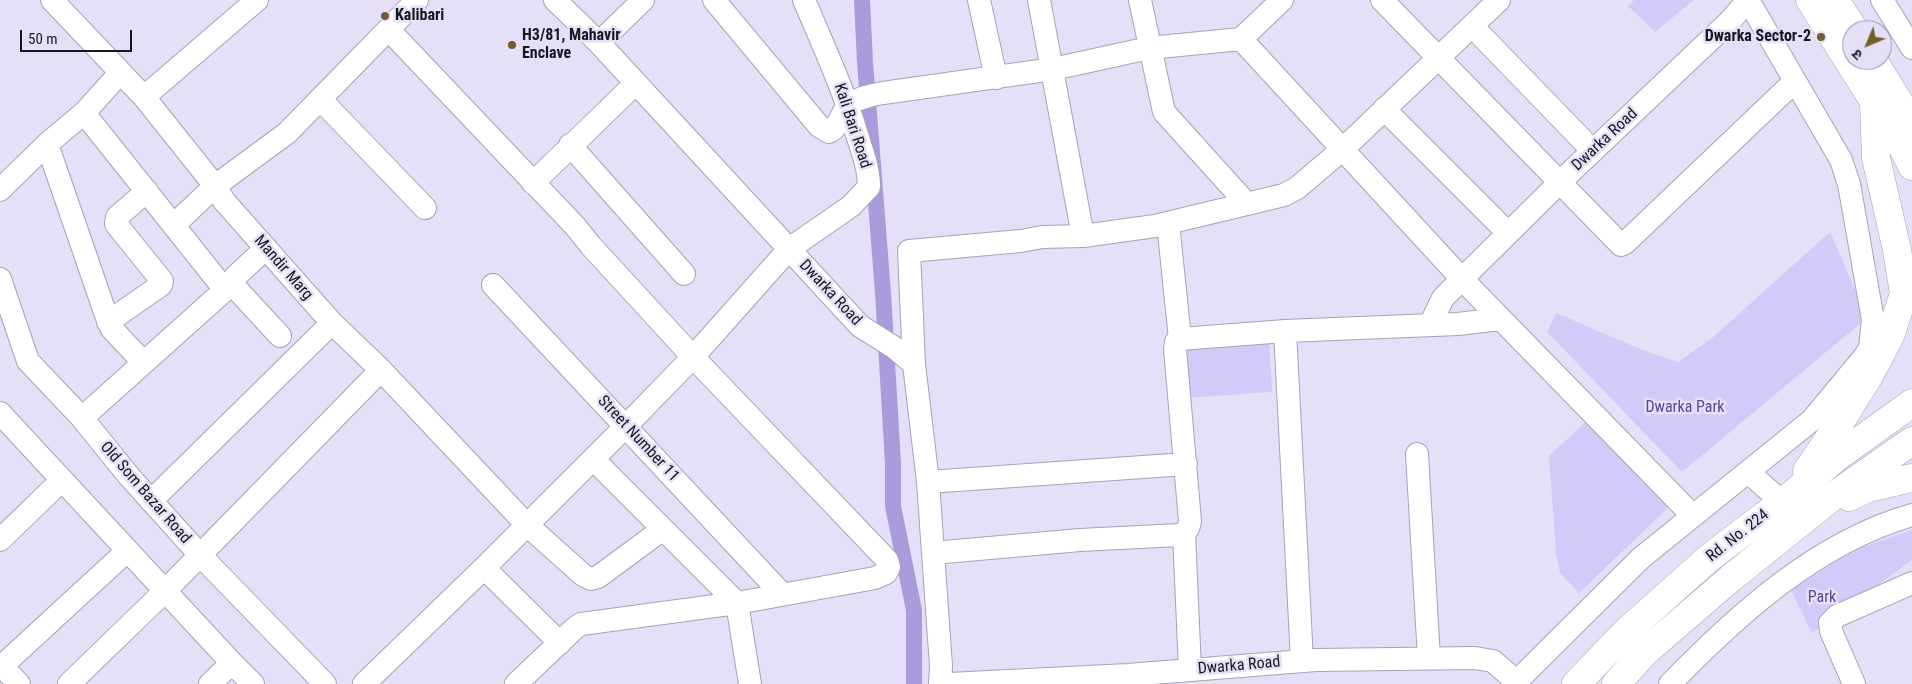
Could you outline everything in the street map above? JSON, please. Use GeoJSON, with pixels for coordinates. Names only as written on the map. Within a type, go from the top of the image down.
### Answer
{"type":"FeatureCollection","features":[{"type":"Feature","properties":{"kind":"main road"},"geometry":{"type":"LineString","coordinates":[[1810,0],[1901,144],[1912,166]]}},
{"type":"Feature","properties":{"kind":"main road"},"geometry":{"type":"LineString","coordinates":[[1836,0],[1848,20]]}},
{"type":"Feature","properties":{"kind":"main road"},"geometry":{"type":"LineString","coordinates":[[1879,70],[1912,124]]}},
{"type":"Feature","properties":{"kind":"main road"},"geometry":{"type":"LineString","coordinates":[[1785,499],[1839,424],[1870,374],[1890,336],[1904,294],[1897,250],[1876,158],[1874,102]]}},
{"type":"Feature","properties":{"kind":"main road","name":"Rd. No. 224"},"geometry":{"type":"LineString","coordinates":[[1576,684],[1627,631],[1709,558],[1837,457],[1912,403]]}},
{"type":"Feature","properties":{"kind":"main road","name":"Rd. No. 224"},"geometry":{"type":"LineString","coordinates":[[1616,684],[1644,653],[1731,578],[1807,519],[1832,497],[1912,441]]}},
{"type":"Feature","properties":{"kind":"main road"},"geometry":{"type":"LineString","coordinates":[[1807,519],[1868,488],[1912,478]]}},
{"type":"Feature","properties":{"kind":"street","name":"Mandir Marg"},"geometry":{"type":"LineString","coordinates":[[52,0],[120,74],[144,97],[215,186],[224,201],[332,323],[381,370],[527,526],[583,575],[591,579],[598,577],[663,529]]}},
{"type":"Feature","properties":{"kind":"street"},"geometry":{"type":"LineString","coordinates":[[144,97],[257,0]]}},
{"type":"Feature","properties":{"kind":"street"},"geometry":{"type":"LineString","coordinates":[[174,224],[215,186],[287,133],[418,0]]}},
{"type":"Feature","properties":{"kind":"street","name":"Dwarka Road"},"geometry":{"type":"LineString","coordinates":[[556,0],[860,326],[914,364]]}},
{"type":"Feature","properties":{"kind":"street"},"geometry":{"type":"LineString","coordinates":[[598,43],[643,0]]}},
{"type":"Feature","properties":{"kind":"street"},"geometry":{"type":"LineString","coordinates":[[714,0],[794,97],[824,130],[829,132],[836,129],[866,99],[1053,69],[1149,48],[1241,39],[1282,0]]}},
{"type":"Feature","properties":{"kind":"street","name":"Kali Bari Road"},"geometry":{"type":"LineString","coordinates":[[789,249],[851,206],[869,187],[869,178],[862,150],[866,99],[804,0]]}},
{"type":"Feature","properties":{"kind":"street"},"geometry":{"type":"LineString","coordinates":[[979,0],[996,78]]}},
{"type":"Feature","properties":{"kind":"street"},"geometry":{"type":"LineString","coordinates":[[1039,0],[1083,236]]}},
{"type":"Feature","properties":{"kind":"street"},"geometry":{"type":"LineString","coordinates":[[1140,0],[1149,48],[1166,116],[1247,204]]}},
{"type":"Feature","properties":{"kind":"street"},"geometry":{"type":"LineString","coordinates":[[1382,0],[1440,57],[1621,245],[1794,82]]}},
{"type":"Feature","properties":{"kind":"street"},"geometry":{"type":"LineString","coordinates":[[940,684],[928,482],[914,364],[908,251],[1021,241],[1042,237],[1083,236],[1168,223],[1289,193],[1343,149],[1499,0]]}},
{"type":"Feature","properties":{"kind":"street"},"geometry":{"type":"LineString","coordinates":[[1516,683],[1641,558],[1820,412],[1870,348],[1873,320],[1849,184],[1841,160],[1748,0]]}},
{"type":"Feature","properties":{"kind":"street","name":"Dwarka Road"},"geometry":{"type":"LineString","coordinates":[[1430,325],[1443,298],[1560,182],[1730,21],[1748,0]]}},
{"type":"Feature","properties":{"kind":"street"},"geometry":{"type":"LineString","coordinates":[[1882,0],[1912,48]]}},
{"type":"Feature","properties":{"kind":"street"},"geometry":{"type":"LineString","coordinates":[[1472,26],[1593,151]]}},
{"type":"Feature","properties":{"kind":"street"},"geometry":{"type":"LineString","coordinates":[[389,30],[575,226],[693,357],[887,560],[889,567],[886,573],[875,578],[737,602],[581,624],[516,684]]}},
{"type":"Feature","properties":{"kind":"street"},"geometry":{"type":"LineString","coordinates":[[1241,39],[1462,279],[1693,516]]}},
{"type":"Feature","properties":{"kind":"street"},"geometry":{"type":"LineString","coordinates":[[0,190],[47,144],[84,113],[120,74]]}},
{"type":"Feature","properties":{"kind":"street"},"geometry":{"type":"LineString","coordinates":[[533,182],[636,84]]}},
{"type":"Feature","properties":{"kind":"street"},"geometry":{"type":"LineString","coordinates":[[320,99],[425,208]]}},
{"type":"Feature","properties":{"kind":"street"},"geometry":{"type":"LineString","coordinates":[[1384,109],[1508,233]]}},
{"type":"Feature","properties":{"kind":"street"},"geometry":{"type":"LineString","coordinates":[[84,113],[174,224],[228,286],[280,336]]}},
{"type":"Feature","properties":{"kind":"street"},"geometry":{"type":"LineString","coordinates":[[47,144],[108,322],[112,329],[143,362]]}},
{"type":"Feature","properties":{"kind":"street"},"geometry":{"type":"LineString","coordinates":[[570,145],[684,274]]}},
{"type":"Feature","properties":{"kind":"street"},"geometry":{"type":"LineString","coordinates":[[108,322],[161,285],[162,281],[116,224],[117,217],[147,191]]}},
{"type":"Feature","properties":{"kind":"street"},"geometry":{"type":"LineString","coordinates":[[1168,223],[1180,339]]}},
{"type":"Feature","properties":{"kind":"street"},"geometry":{"type":"LineString","coordinates":[[82,418],[228,286],[266,248]]}},
{"type":"Feature","properties":{"kind":"street"},"geometry":{"type":"LineString","coordinates":[[364,684],[627,426],[693,357],[789,249]]}},
{"type":"Feature","properties":{"kind":"street","name":"Old Som Bazar Road"},"geometry":{"type":"LineString","coordinates":[[0,279],[28,361],[82,418],[151,502],[326,684]]}},
{"type":"Feature","properties":{"kind":"street","name":"Street Number 11"},"geometry":{"type":"LineString","coordinates":[[493,284],[782,594]]}},
{"type":"Feature","properties":{"kind":"street"},"geometry":{"type":"LineString","coordinates":[[933,553],[1080,540],[1179,535],[1184,533],[1190,527],[1190,521],[1175,349],[1176,342],[1180,339],[1285,331],[1482,322],[1500,319]]}},
{"type":"Feature","properties":{"kind":"street"},"geometry":{"type":"LineString","coordinates":[[151,502],[332,323]]}},
{"type":"Feature","properties":{"kind":"street"},"geometry":{"type":"LineString","coordinates":[[1285,331],[1302,661]]}},
{"type":"Feature","properties":{"kind":"street"},"geometry":{"type":"LineString","coordinates":[[69,684],[165,591],[381,370]]}},
{"type":"Feature","properties":{"kind":"street"},"geometry":{"type":"LineString","coordinates":[[3,422],[62,480],[253,684]]}},
{"type":"Feature","properties":{"kind":"street"},"geometry":{"type":"LineString","coordinates":[[1417,454],[1429,658]]}},
{"type":"Feature","properties":{"kind":"street"},"geometry":{"type":"LineString","coordinates":[[593,459],[737,602],[750,684]]}},
{"type":"Feature","properties":{"kind":"street"},"geometry":{"type":"LineString","coordinates":[[928,482],[1186,464]]}},
{"type":"Feature","properties":{"kind":"street"},"geometry":{"type":"LineString","coordinates":[[1748,472],[1785,499]]}},
{"type":"Feature","properties":{"kind":"street"},"geometry":{"type":"LineString","coordinates":[[0,540],[62,480]]}},
{"type":"Feature","properties":{"kind":"street"},"geometry":{"type":"LineString","coordinates":[[1670,684],[1711,642],[1754,606],[1820,557],[1848,540],[1912,515]]}},
{"type":"Feature","properties":{"kind":"street"},"geometry":{"type":"LineString","coordinates":[[1184,533],[1190,670]]}},
{"type":"Feature","properties":{"kind":"street"},"geometry":{"type":"LineString","coordinates":[[19,684],[1,665],[127,551]]}},
{"type":"Feature","properties":{"kind":"street"},"geometry":{"type":"LineString","coordinates":[[484,568],[560,643]]}},
{"type":"Feature","properties":{"kind":"street"},"geometry":{"type":"LineString","coordinates":[[1854,684],[1831,631],[1830,623],[1837,616],[1912,583]]}},
{"type":"Feature","properties":{"kind":"street","name":"Dwarka Road"},"geometry":{"type":"LineString","coordinates":[[949,684],[1128,675],[1302,661],[1429,658],[1485,658],[1493,660],[1516,683]]}},
{"type":"Feature","properties":{"kind":"street"},"geometry":{"type":"LineString","coordinates":[[210,684],[232,663]]}},
{"type":"Feature","properties":{"kind":"green space"},"geometry":{"type":"Polygon","coordinates":[[[1634,0],[1694,0],[1655,32],[1628,6],[1634,0]]]}},
{"type":"Feature","properties":{"kind":"green space","name":"Dwarka Park"},"geometry":{"type":"Polygon","coordinates":[[[1830,232],[1867,318],[1682,472],[1547,332],[1556,313],[1640,349],[1678,362],[1712,338],[1830,232]]]}},
{"type":"Feature","properties":{"kind":"green space"},"geometry":{"type":"Polygon","coordinates":[[[1269,337],[1272,392],[1184,398],[1180,345],[1269,337]]]}},
{"type":"Feature","properties":{"kind":"green space"},"geometry":{"type":"Polygon","coordinates":[[[1591,417],[1672,504],[1579,593],[1560,573],[1556,553],[1549,456],[1591,417]]]}},
{"type":"Feature","properties":{"kind":"green space","name":"Park"},"geometry":{"type":"Polygon","coordinates":[[[1912,530],[1912,560],[1812,633],[1791,590],[1860,548],[1912,530]]]}},
{"type":"Feature","properties":{"kind":"waterway"},"geometry":{"type":"LineString","coordinates":[[862,0],[883,293],[893,464],[893,506],[914,610],[914,684]]}},
{"type":"Feature","properties":{"kind":"place","name":"Kalibari"},"geometry":{"type":"Point","coordinates":[385,16]}},
{"type":"Feature","properties":{"kind":"place","name":"Dwarka Sector-2"},"geometry":{"type":"Point","coordinates":[1821,37]}},
{"type":"Feature","properties":{"kind":"place","name":"H3/81, Mahavir Enclave"},"geometry":{"type":"Point","coordinates":[512,45]}}]}
